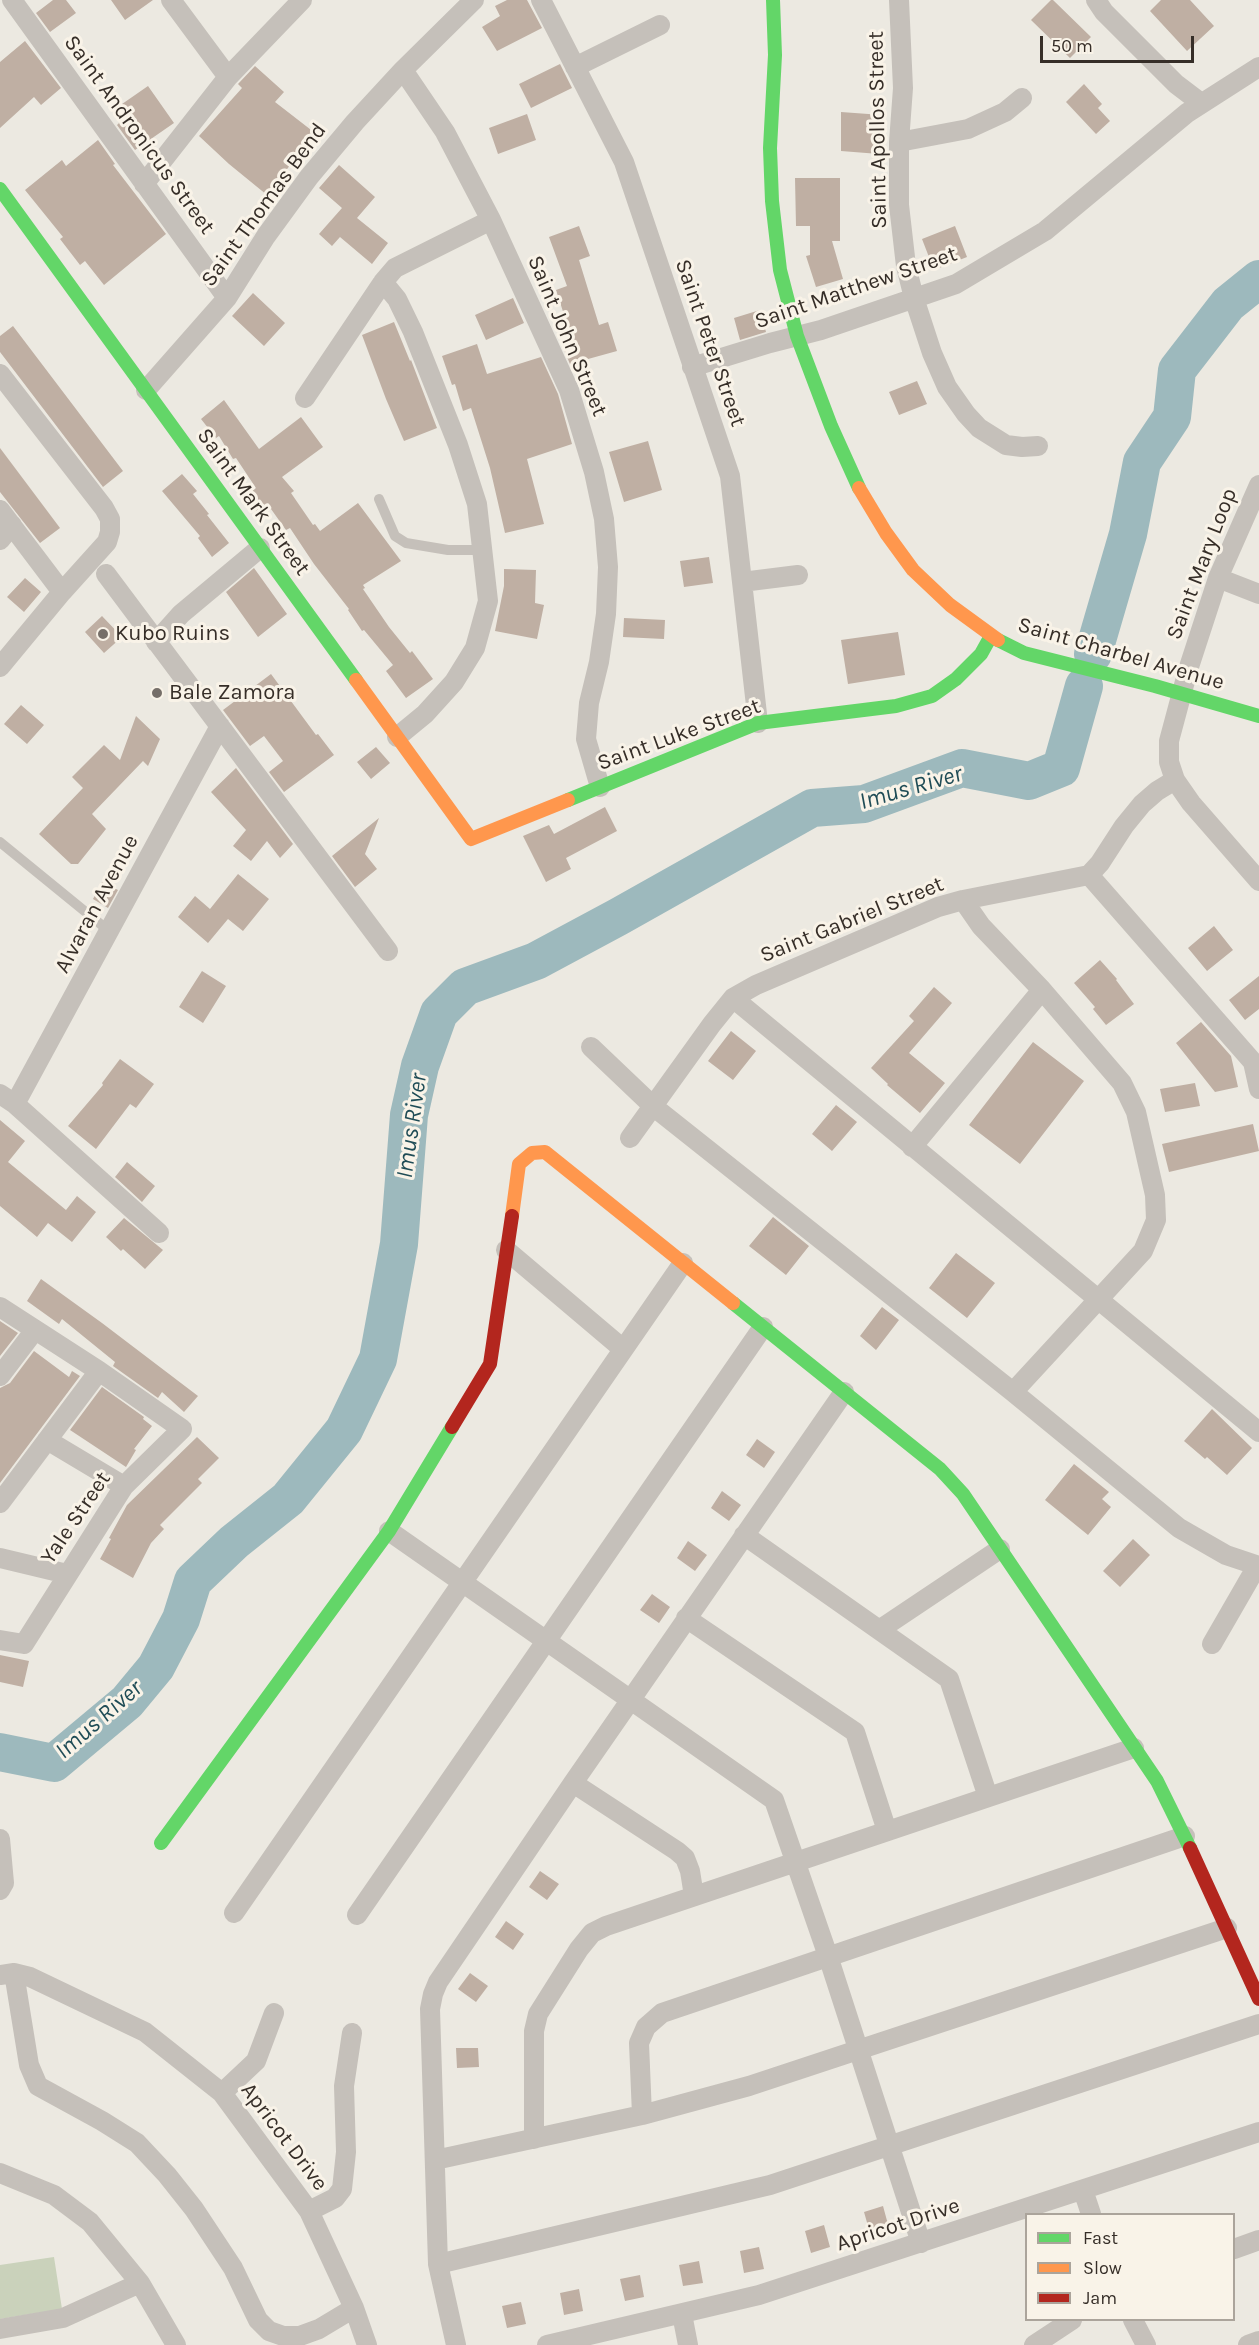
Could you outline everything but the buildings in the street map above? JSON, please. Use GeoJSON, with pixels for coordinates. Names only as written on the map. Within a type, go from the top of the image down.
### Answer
{"type":"FeatureCollection","features":[{"type":"Feature","properties":{"kind":"street","name":"Saint Andronicus Street"},"geometry":{"type":"LineString","coordinates":[[12,0],[227,298]]}},
{"type":"Feature","properties":{"kind":"street"},"geometry":{"type":"LineString","coordinates":[[171,0],[228,77]]}},
{"type":"Feature","properties":{"kind":"street"},"geometry":{"type":"LineString","coordinates":[[144,184],[228,77],[302,0]]}},
{"type":"Feature","properties":{"kind":"street","name":"Saint Thomas Bend"},"geometry":{"type":"LineString","coordinates":[[146,390],[227,298],[266,236],[309,177],[355,122],[403,70],[474,0]]}},
{"type":"Feature","properties":{"kind":"street","name":"Saint Peter Street"},"geometry":{"type":"LineString","coordinates":[[541,0],[624,162],[730,476],[758,723]]}},
{"type":"Feature","properties":{"kind":"street","name":"Saint Charbel Avenue"},"geometry":{"type":"LineString","coordinates":[[773,0],[775,55],[770,148],[772,201],[780,270],[797,336],[831,426],[862,494],[886,533],[913,570],[950,605],[991,636],[1024,652],[1259,716]]}},
{"type":"Feature","properties":{"kind":"street","name":"Saint Apollos Street"},"geometry":{"type":"LineString","coordinates":[[899,0],[903,88],[899,142],[899,206],[906,266],[914,298],[946,387],[966,414],[979,428],[1006,445],[1038,446]]}},
{"type":"Feature","properties":{"kind":"street"},"geometry":{"type":"LineString","coordinates":[[1096,0],[1104,12],[1176,84],[1201,103]]}},
{"type":"Feature","properties":{"kind":"street"},"geometry":{"type":"LineString","coordinates":[[575,67],[660,25]]}},
{"type":"Feature","properties":{"kind":"street","name":"Saint Matthew Street"},"geometry":{"type":"LineString","coordinates":[[692,367],[797,336],[956,284],[1045,231],[1201,103],[1259,67]]}},
{"type":"Feature","properties":{"kind":"street","name":"Saint John Street"},"geometry":{"type":"LineString","coordinates":[[403,70],[445,132],[491,220],[569,390],[594,472],[604,519],[608,567],[606,614],[589,703],[586,739],[600,787]]}},
{"type":"Feature","properties":{"kind":"street"},"geometry":{"type":"LineString","coordinates":[[899,142],[968,129],[1005,112],[1022,98]]}},
{"type":"Feature","properties":{"kind":"street","name":"Saint Mark Street"},"geometry":{"type":"LineString","coordinates":[[0,189],[471,839]]}},
{"type":"Feature","properties":{"kind":"street"},"geometry":{"type":"LineString","coordinates":[[305,398],[383,282],[395,268],[491,220]]}},
{"type":"Feature","properties":{"kind":"street"},"geometry":{"type":"LineString","coordinates":[[383,282],[396,299],[413,332],[458,445],[477,504],[488,601],[475,648],[454,682],[425,714],[398,737]]}},
{"type":"Feature","properties":{"kind":"street"},"geometry":{"type":"LineString","coordinates":[[0,374],[104,508],[110,519],[107,542],[0,667]]}},
{"type":"Feature","properties":{"kind":"street","name":"Saint Mary Loop"},"geometry":{"type":"LineString","coordinates":[[1181,694],[1218,578],[1259,485]]}},
{"type":"Feature","properties":{"kind":"street"},"geometry":{"type":"LineString","coordinates":[[4,525],[62,592]]}},
{"type":"Feature","properties":{"kind":"street"},"geometry":{"type":"LineString","coordinates":[[156,642],[181,614],[260,548]]}},
{"type":"Feature","properties":{"kind":"street"},"geometry":{"type":"LineString","coordinates":[[106,574],[388,951]]}},
{"type":"Feature","properties":{"kind":"street"},"geometry":{"type":"LineString","coordinates":[[742,582],[798,575]]}},
{"type":"Feature","properties":{"kind":"street"},"geometry":{"type":"LineString","coordinates":[[1218,578],[1259,594]]}},
{"type":"Feature","properties":{"kind":"street","name":"Saint Luke Street"},"geometry":{"type":"LineString","coordinates":[[471,839],[758,723],[896,706],[932,696],[956,679],[981,654],[991,636]]}},
{"type":"Feature","properties":{"kind":"street"},"geometry":{"type":"LineString","coordinates":[[1181,694],[1169,741],[1169,762],[1175,780],[1191,802],[1259,880]]}},
{"type":"Feature","properties":{"kind":"street","name":"Alvaran Avenue"},"geometry":{"type":"LineString","coordinates":[[159,1233],[8,1099],[108,931],[220,726]]}},
{"type":"Feature","properties":{"kind":"street"},"geometry":{"type":"LineString","coordinates":[[1175,780],[1142,804],[1089,876],[1256,1066],[1259,1089]]}},
{"type":"Feature","properties":{"kind":"street","name":"Saint Gabriel Street"},"geometry":{"type":"LineString","coordinates":[[630,1138],[733,998],[756,985],[938,907],[963,900],[1089,876]]}},
{"type":"Feature","properties":{"kind":"street"},"geometry":{"type":"LineString","coordinates":[[963,900],[981,926],[1042,990],[1122,1083],[1136,1112],[1155,1195],[1156,1220],[1143,1251],[1013,1392]]}},
{"type":"Feature","properties":{"kind":"street"},"geometry":{"type":"LineString","coordinates":[[912,1147],[1042,990]]}},
{"type":"Feature","properties":{"kind":"street"},"geometry":{"type":"LineString","coordinates":[[733,998],[1259,1432]]}},
{"type":"Feature","properties":{"kind":"street"},"geometry":{"type":"LineString","coordinates":[[591,1047],[654,1107],[1013,1392],[1179,1528],[1226,1555],[1258,1566],[1212,1644]]}},
{"type":"Feature","properties":{"kind":"street"},"geometry":{"type":"LineString","coordinates":[[161,1843],[389,1531],[490,1364],[519,1164],[532,1153],[545,1152],[940,1469],[963,1494],[1157,1781],[1185,1836],[1259,2000]]}},
{"type":"Feature","properties":{"kind":"street"},"geometry":{"type":"LineString","coordinates":[[506,1250],[623,1349]]}},
{"type":"Feature","properties":{"kind":"street"},"geometry":{"type":"LineString","coordinates":[[234,1912],[683,1263]]}},
{"type":"Feature","properties":{"kind":"street"},"geometry":{"type":"LineString","coordinates":[[0,1307],[99,1371],[0,1503]]}},
{"type":"Feature","properties":{"kind":"street"},"geometry":{"type":"LineString","coordinates":[[357,1915],[763,1327]]}},
{"type":"Feature","properties":{"kind":"street"},"geometry":{"type":"LineString","coordinates":[[0,1376],[35,1330]]}},
{"type":"Feature","properties":{"kind":"street","name":"Yale Street"},"geometry":{"type":"LineString","coordinates":[[0,1640],[24,1644],[124,1486],[182,1429],[99,1371]]}},
{"type":"Feature","properties":{"kind":"street"},"geometry":{"type":"LineString","coordinates":[[456,2345],[438,2264],[430,2009],[433,1994],[438,1982],[573,1783],[844,1392]]}},
{"type":"Feature","properties":{"kind":"street"},"geometry":{"type":"LineString","coordinates":[[47,1440],[124,1486]]}},
{"type":"Feature","properties":{"kind":"street"},"geometry":{"type":"LineString","coordinates":[[389,1531],[629,1701],[774,1800],[828,1956],[921,2243]]}},
{"type":"Feature","properties":{"kind":"street"},"geometry":{"type":"LineString","coordinates":[[744,1535],[949,1679],[988,1797]]}},
{"type":"Feature","properties":{"kind":"street"},"geometry":{"type":"LineString","coordinates":[[879,1630],[1000,1549]]}},
{"type":"Feature","properties":{"kind":"street"},"geometry":{"type":"LineString","coordinates":[[0,1558],[67,1574]]}},
{"type":"Feature","properties":{"kind":"street"},"geometry":{"type":"LineString","coordinates":[[686,1618],[855,1732],[887,1831]]}},
{"type":"Feature","properties":{"kind":"street"},"geometry":{"type":"LineString","coordinates":[[534,2139],[534,2031],[538,2014],[579,1949],[592,1934],[606,1926],[1134,1748]]}},
{"type":"Feature","properties":{"kind":"street"},"geometry":{"type":"LineString","coordinates":[[573,1783],[678,1851],[685,1858],[690,1871],[694,1896]]}},
{"type":"Feature","properties":{"kind":"street"},"geometry":{"type":"LineString","coordinates":[[642,2115],[639,2043],[646,2027],[662,2013],[1185,1836]]}},
{"type":"Feature","properties":{"kind":"street"},"geometry":{"type":"LineString","coordinates":[[0,1839],[2,1886]]}},
{"type":"Feature","properties":{"kind":"street"},"geometry":{"type":"LineString","coordinates":[[435,2160],[642,2115],[749,2086],[1227,1928]]}},
{"type":"Feature","properties":{"kind":"street"},"geometry":{"type":"LineString","coordinates":[[7,1974],[28,2066],[38,2086],[137,2143],[160,2167],[194,2209],[233,2268],[258,2320],[269,2331],[283,2336],[300,2336],[319,2329],[354,2308]]}},
{"type":"Feature","properties":{"kind":"street","name":"Apricot Drive"},"geometry":{"type":"LineString","coordinates":[[7,1974],[30,1977],[145,2032],[222,2093],[309,2211],[354,2308],[367,2345]]}},
{"type":"Feature","properties":{"kind":"street"},"geometry":{"type":"LineString","coordinates":[[222,2093],[255,2061],[274,2013]]}},
{"type":"Feature","properties":{"kind":"street"},"geometry":{"type":"LineString","coordinates":[[438,2264],[770,2185],[1259,2024]]}},
{"type":"Feature","properties":{"kind":"street"},"geometry":{"type":"LineString","coordinates":[[309,2211],[335,2198],[342,2189],[346,2152],[344,2086],[352,2033]]}},
{"type":"Feature","properties":{"kind":"street","name":"Apricot Drive"},"geometry":{"type":"LineString","coordinates":[[547,2345],[582,2341],[759,2295],[1259,2132]]}},
{"type":"Feature","properties":{"kind":"street"},"geometry":{"type":"LineString","coordinates":[[0,2174],[54,2194],[90,2222],[140,2283],[176,2345]]}},
{"type":"Feature","properties":{"kind":"street"},"geometry":{"type":"LineString","coordinates":[[1083,2190],[1091,2213]]}},
{"type":"Feature","properties":{"kind":"street"},"geometry":{"type":"LineString","coordinates":[[1235,2248],[1259,2240]]}},
{"type":"Feature","properties":{"kind":"street"},"geometry":{"type":"LineString","coordinates":[[0,2329],[63,2318],[140,2283]]}},
{"type":"Feature","properties":{"kind":"street"},"geometry":{"type":"LineString","coordinates":[[682,2314],[688,2345]]}},
{"type":"Feature","properties":{"kind":"street"},"geometry":{"type":"LineString","coordinates":[[1034,2345],[1069,2321]]}},
{"type":"Feature","properties":{"kind":"street"},"geometry":{"type":"LineString","coordinates":[[1134,2321],[1146,2345]]}},
{"type":"Feature","properties":{"kind":"street"},"geometry":{"type":"LineString","coordinates":[[1248,2345],[1259,2342]]}},
{"type":"Feature","properties":{"kind":"lane"},"geometry":{"type":"LineString","coordinates":[[379,499],[395,536],[406,543],[448,550],[482,550]]}},
{"type":"Feature","properties":{"kind":"lane"},"geometry":{"type":"LineString","coordinates":[[0,842],[108,931]]}},
{"type":"Feature","properties":{"kind":"green space"},"geometry":{"type":"Polygon","coordinates":[[[54,2257],[62,2309],[0,2319],[0,2265],[54,2257]]]}},
{"type":"Feature","properties":{"kind":"waterway","name":"Imus River"},"geometry":{"type":"LineString","coordinates":[[1093,654],[1128,534],[1142,462],[1172,417],[1177,370],[1228,304],[1259,279]]}},
{"type":"Feature","properties":{"kind":"waterway","name":"Imus River"},"geometry":{"type":"LineString","coordinates":[[0,1752],[54,1763],[127,1702],[156,1667],[181,1619],[193,1581],[234,1542],[288,1499],[344,1430],[378,1359],[399,1244],[409,1115],[420,1066],[439,1013],[465,987],[536,961],[812,808],[864,804],[962,768],[1029,781],[1061,768],[1084,686]]}},
{"type":"Feature","properties":{"kind":"traffic: fast"},"geometry":{"type":"LineString","coordinates":[[773,0],[775,55],[770,148],[772,201],[780,270],[797,336],[831,426],[859,488]]}},
{"type":"Feature","properties":{"kind":"traffic: fast"},"geometry":{"type":"LineString","coordinates":[[0,189],[356,680]]}},
{"type":"Feature","properties":{"kind":"traffic: fast"},"geometry":{"type":"LineString","coordinates":[[568,800],[758,723],[896,706],[932,696],[956,679],[981,654],[991,636]]}},
{"type":"Feature","properties":{"kind":"traffic: fast"},"geometry":{"type":"LineString","coordinates":[[998,640],[1024,653],[1155,686],[1259,716]]}},
{"type":"Feature","properties":{"kind":"traffic: fast"},"geometry":{"type":"LineString","coordinates":[[733,1303],[940,1469],[963,1494],[1157,1781],[1190,1848]]}},
{"type":"Feature","properties":{"kind":"traffic: fast"},"geometry":{"type":"LineString","coordinates":[[161,1843],[389,1531],[452,1427]]}},
{"type":"Feature","properties":{"kind":"traffic: slow"},"geometry":{"type":"LineString","coordinates":[[859,488],[886,533],[913,570],[950,605],[998,640]]}},
{"type":"Feature","properties":{"kind":"traffic: slow"},"geometry":{"type":"LineString","coordinates":[[356,680],[471,839],[568,800]]}},
{"type":"Feature","properties":{"kind":"traffic: slow"},"geometry":{"type":"LineString","coordinates":[[512,1216],[519,1164],[532,1153],[545,1152],[733,1303]]}},
{"type":"Feature","properties":{"kind":"traffic: jam"},"geometry":{"type":"LineString","coordinates":[[452,1427],[490,1364],[512,1216]]}},
{"type":"Feature","properties":{"kind":"traffic: jam"},"geometry":{"type":"LineString","coordinates":[[1190,1848],[1259,1999]]}},
{"type":"Feature","properties":{"kind":"place","name":"Kubo Ruins"},"geometry":{"type":"Point","coordinates":[103,634]}},
{"type":"Feature","properties":{"kind":"place","name":"Bale Zamora"},"geometry":{"type":"Point","coordinates":[157,693]}}]}
